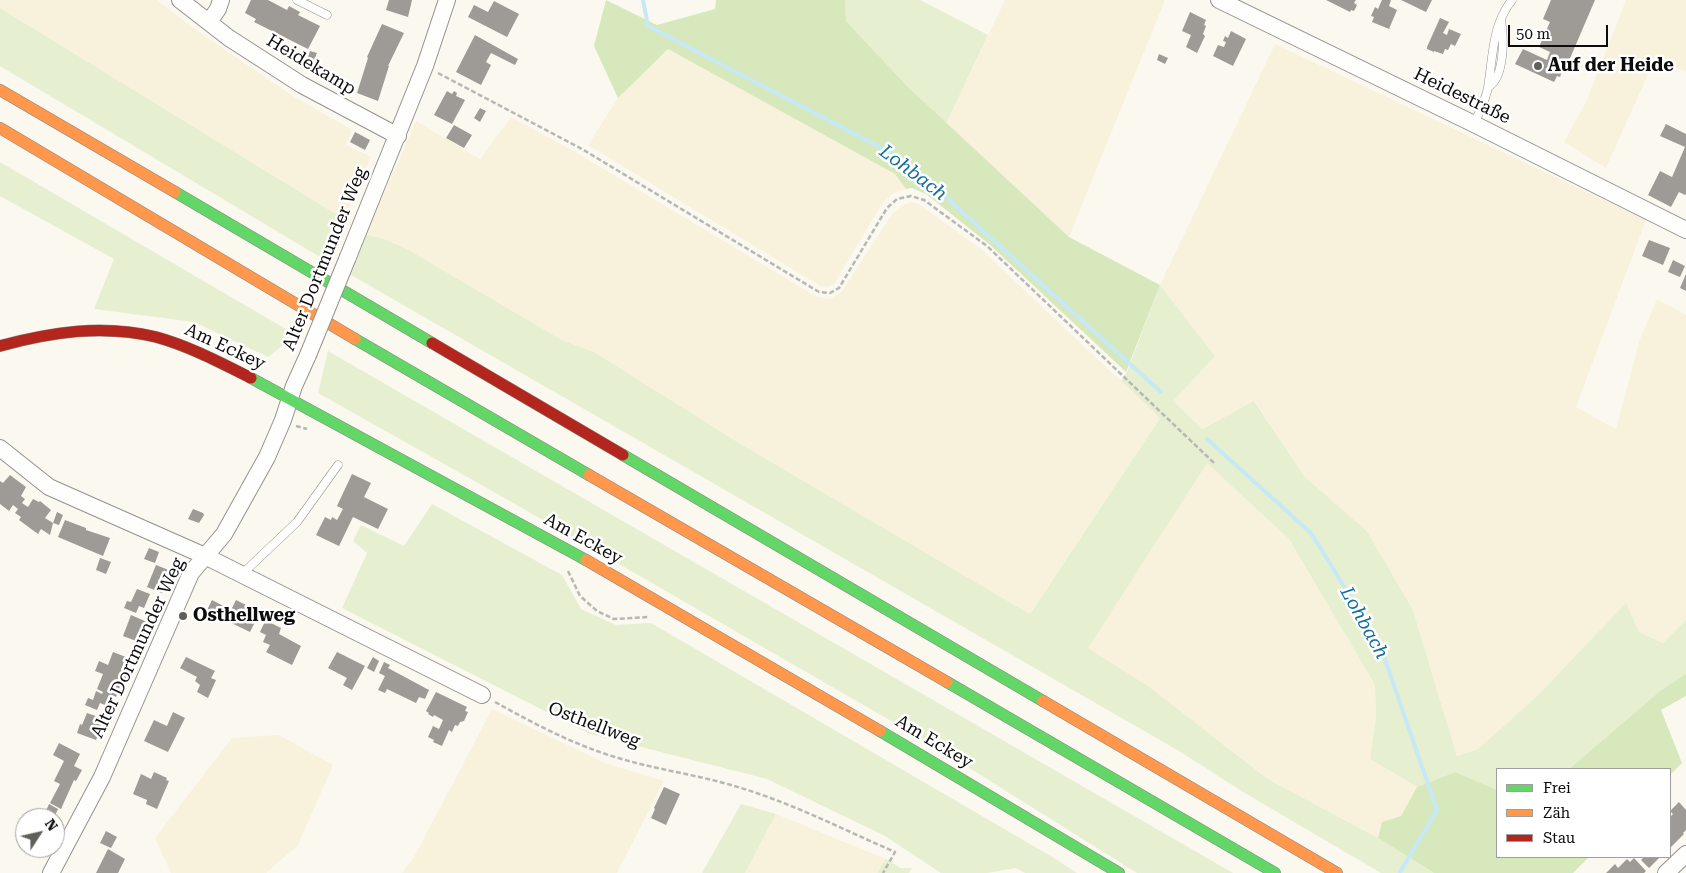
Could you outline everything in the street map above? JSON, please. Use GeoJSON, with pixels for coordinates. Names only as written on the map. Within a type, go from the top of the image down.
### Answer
{"type":"FeatureCollection","features":[{"type":"Feature","properties":{"kind":"main road"},"geometry":{"type":"LineString","coordinates":[[0,90],[1337,873]]}},
{"type":"Feature","properties":{"kind":"main road"},"geometry":{"type":"LineString","coordinates":[[0,128],[316,316],[1275,873]]}},
{"type":"Feature","properties":{"kind":"main road"},"geometry":{"type":"LineString","coordinates":[[0,138],[36,150]]}},
{"type":"Feature","properties":{"kind":"main road","name":"Am Eckey"},"geometry":{"type":"LineString","coordinates":[[0,346],[38,336],[72,330],[102,329],[132,331],[179,344],[290,398],[598,566],[1119,873]]}},
{"type":"Feature","properties":{"kind":"street","name":"Heidekamp"},"geometry":{"type":"LineString","coordinates":[[180,0],[229,38],[302,85],[398,136]]}},
{"type":"Feature","properties":{"kind":"street"},"geometry":{"type":"LineString","coordinates":[[208,22],[218,9],[221,0]]}},
{"type":"Feature","properties":{"kind":"street","name":"Alter Dortmunder Weg"},"geometry":{"type":"LineString","coordinates":[[51,873],[102,777],[191,573],[224,534],[267,457],[398,136],[425,66],[447,0]]}},
{"type":"Feature","properties":{"kind":"street","name":"Heidestraße"},"geometry":{"type":"LineString","coordinates":[[1219,0],[1686,230]]}},
{"type":"Feature","properties":{"kind":"street"},"geometry":{"type":"LineString","coordinates":[[0,448],[49,487],[205,556],[482,695]]}},
{"type":"Feature","properties":{"kind":"street"},"geometry":{"type":"LineString","coordinates":[[1666,873],[1686,854]]}},
{"type":"Feature","properties":{"kind":"lane"},"geometry":{"type":"LineString","coordinates":[[298,0],[327,15]]}},
{"type":"Feature","properties":{"kind":"lane"},"geometry":{"type":"LineString","coordinates":[[1474,124],[1488,87],[1492,48],[1497,28],[1512,0]]}},
{"type":"Feature","properties":{"kind":"lane"},"geometry":{"type":"LineString","coordinates":[[242,574],[297,522],[338,465]]}},
{"type":"Feature","properties":{"kind":"path"},"geometry":{"type":"LineString","coordinates":[[425,66],[582,149],[819,292],[830,293],[839,288],[888,208],[897,199],[911,196],[924,200],[987,246],[1214,463]]}},
{"type":"Feature","properties":{"kind":"path"},"geometry":{"type":"LineString","coordinates":[[283,420],[313,432]]}},
{"type":"Feature","properties":{"kind":"path"},"geometry":{"type":"LineString","coordinates":[[565,566],[580,596],[597,611],[614,619],[652,618]]}},
{"type":"Feature","properties":{"kind":"path","name":"Osthellweg"},"geometry":{"type":"LineString","coordinates":[[482,695],[571,742],[659,769],[701,777],[742,788],[895,852],[883,873]]}},
{"type":"Feature","properties":{"kind":"shaded area"},"geometry":{"type":"Polygon","coordinates":[[[0,0],[157,0],[196,30],[293,96],[352,130],[346,145],[371,157],[344,219],[0,8],[0,0]]]}},
{"type":"Feature","properties":{"kind":"shaded area"},"geometry":{"type":"Polygon","coordinates":[[[1005,0],[1165,0],[1069,237],[946,124],[1005,0]]]}},
{"type":"Feature","properties":{"kind":"shaded area"},"geometry":{"type":"Polygon","coordinates":[[[1626,0],[1686,0],[1686,72],[1655,59],[1606,168],[1564,142],[1586,102],[1626,0]]]}},
{"type":"Feature","properties":{"kind":"shaded area"},"geometry":{"type":"Polygon","coordinates":[[[1275,44],[1646,220],[1576,407],[1616,429],[1640,339],[1657,299],[1686,315],[1686,620],[1663,643],[1639,632],[1626,604],[1537,696],[1478,749],[1457,756],[1413,610],[1367,531],[1305,477],[1255,401],[1201,429],[1172,401],[1215,356],[1160,285],[1275,44]]]}},
{"type":"Feature","properties":{"kind":"shaded area"},"geometry":{"type":"Polygon","coordinates":[[[668,49],[895,174],[906,189],[893,193],[882,204],[834,284],[828,287],[820,286],[588,145],[618,98],[668,49]]]}},
{"type":"Feature","properties":{"kind":"shaded area"},"geometry":{"type":"Polygon","coordinates":[[[511,117],[577,153],[817,297],[831,299],[842,291],[893,213],[911,202],[919,204],[982,250],[1160,418],[1030,614],[744,446],[594,352],[562,340],[407,249],[382,238],[366,235],[416,121],[480,159],[511,117]]]}},
{"type":"Feature","properties":{"kind":"shaded area"},"geometry":{"type":"Polygon","coordinates":[[[1207,462],[1289,539],[1375,685],[1376,716],[1370,759],[1417,787],[1401,816],[1382,822],[1378,838],[1268,779],[1225,745],[1087,648],[1207,462]]]}},
{"type":"Feature","properties":{"kind":"shaded area"},"geometry":{"type":"Polygon","coordinates":[[[492,709],[605,763],[664,781],[617,873],[402,873],[413,859],[492,709]]]}},
{"type":"Feature","properties":{"kind":"shaded area"},"geometry":{"type":"Polygon","coordinates":[[[279,735],[333,765],[298,845],[266,873],[171,873],[155,838],[232,738],[279,735]]]}},
{"type":"Feature","properties":{"kind":"shaded area"},"geometry":{"type":"Polygon","coordinates":[[[776,814],[886,859],[877,873],[745,873],[776,814]]]}},
{"type":"Feature","properties":{"kind":"green space"},"geometry":{"type":"Polygon","coordinates":[[[606,0],[657,25],[715,9],[716,0],[845,0],[846,21],[910,89],[1069,237],[1160,285],[1126,372],[989,244],[926,194],[912,188],[906,189],[895,174],[668,49],[618,98],[594,46],[606,0]]]}},
{"type":"Feature","properties":{"kind":"green space"},"geometry":{"type":"Polygon","coordinates":[[[845,0],[920,0],[988,35],[946,124],[846,21],[845,0]]]}},
{"type":"Feature","properties":{"kind":"green space"},"geometry":{"type":"Polygon","coordinates":[[[0,8],[344,219],[330,263],[0,66],[0,8]]]}},
{"type":"Feature","properties":{"kind":"green space"},"geometry":{"type":"Polygon","coordinates":[[[0,162],[296,335],[268,357],[194,322],[94,309],[114,259],[0,196],[0,162]]]}},
{"type":"Feature","properties":{"kind":"green space"},"geometry":{"type":"Polygon","coordinates":[[[366,235],[382,238],[407,249],[562,340],[594,352],[744,446],[1030,614],[1160,418],[1121,381],[1127,372],[1160,285],[1215,356],[1173,401],[1202,429],[1254,401],[1305,477],[1367,531],[1413,610],[1457,756],[1478,749],[1537,696],[1626,603],[1639,632],[1663,643],[1686,620],[1686,674],[1661,690],[1570,768],[1496,768],[1496,790],[1455,772],[1417,787],[1370,759],[1376,716],[1375,685],[1289,539],[1207,463],[1088,648],[1149,687],[1268,779],[1378,838],[1434,873],[1381,873],[1243,792],[1179,751],[351,275],[366,235]]]}},
{"type":"Feature","properties":{"kind":"green space"},"geometry":{"type":"Polygon","coordinates":[[[328,351],[1233,873],[1137,873],[931,744],[501,496],[318,393],[328,351]]]}},
{"type":"Feature","properties":{"kind":"green space"},"geometry":{"type":"Polygon","coordinates":[[[432,504],[562,575],[581,609],[616,625],[651,623],[1077,873],[1025,873],[1016,868],[987,873],[941,873],[885,836],[767,779],[590,734],[342,608],[367,553],[353,541],[361,525],[404,546],[432,504]]]}},
{"type":"Feature","properties":{"kind":"green space"},"geometry":{"type":"Polygon","coordinates":[[[1686,674],[1686,696],[1661,710],[1682,763],[1671,774],[1671,768],[1570,768],[1661,690],[1686,674]]]}},
{"type":"Feature","properties":{"kind":"green space"},"geometry":{"type":"Polygon","coordinates":[[[1455,772],[1496,790],[1496,858],[1588,858],[1573,873],[1434,873],[1378,838],[1382,822],[1401,816],[1417,787],[1455,772]]]}},
{"type":"Feature","properties":{"kind":"green space"},"geometry":{"type":"Polygon","coordinates":[[[741,804],[776,814],[745,873],[702,873],[741,804]]]}},
{"type":"Feature","properties":{"kind":"green space"},"geometry":{"type":"Polygon","coordinates":[[[886,859],[901,868],[912,868],[909,873],[877,873],[886,859]]]}},
{"type":"Feature","properties":{"kind":"building"},"geometry":{"type":"Polygon","coordinates":[[[251,0],[268,0],[287,10],[289,6],[300,12],[298,15],[320,26],[308,49],[254,22],[256,19],[245,13],[251,0]]]}},
{"type":"Feature","properties":{"kind":"building"},"geometry":{"type":"Polygon","coordinates":[[[389,0],[412,0],[408,17],[386,10],[389,0]]]}},
{"type":"Feature","properties":{"kind":"building"},"geometry":{"type":"Polygon","coordinates":[[[1326,0],[1356,0],[1354,3],[1357,5],[1354,11],[1351,10],[1350,12],[1326,0]]]}},
{"type":"Feature","properties":{"kind":"building"},"geometry":{"type":"Polygon","coordinates":[[[1382,0],[1391,0],[1389,6],[1397,10],[1389,29],[1372,22],[1374,17],[1371,16],[1375,7],[1378,9],[1382,0]]]}},
{"type":"Feature","properties":{"kind":"building"},"geometry":{"type":"Polygon","coordinates":[[[1401,0],[1432,0],[1426,12],[1401,0]]]}},
{"type":"Feature","properties":{"kind":"building"},"geometry":{"type":"Polygon","coordinates":[[[1551,0],[1595,0],[1565,70],[1563,69],[1560,77],[1557,76],[1554,82],[1515,64],[1523,49],[1547,60],[1550,52],[1539,47],[1550,22],[1543,19],[1551,0]]]}},
{"type":"Feature","properties":{"kind":"building"},"geometry":{"type":"Polygon","coordinates":[[[494,1],[519,14],[507,37],[468,17],[474,5],[488,12],[494,1]]]}},
{"type":"Feature","properties":{"kind":"building"},"geometry":{"type":"Polygon","coordinates":[[[1190,12],[1206,20],[1203,34],[1205,36],[1197,53],[1186,47],[1191,35],[1182,31],[1190,12]]]}},
{"type":"Feature","properties":{"kind":"building"},"geometry":{"type":"Polygon","coordinates":[[[1440,18],[1449,22],[1443,33],[1447,35],[1449,29],[1461,34],[1455,46],[1451,44],[1448,50],[1445,49],[1443,54],[1427,49],[1440,18]]]}},
{"type":"Feature","properties":{"kind":"building"},"geometry":{"type":"Polygon","coordinates":[[[382,24],[404,33],[388,66],[378,101],[357,93],[367,57],[382,24]]]}},
{"type":"Feature","properties":{"kind":"building"},"geometry":{"type":"Polygon","coordinates":[[[1231,31],[1246,39],[1233,66],[1213,56],[1218,45],[1224,47],[1226,42],[1223,41],[1225,36],[1228,38],[1231,31]]]}},
{"type":"Feature","properties":{"kind":"building"},"geometry":{"type":"Polygon","coordinates":[[[475,35],[518,59],[515,65],[491,53],[486,62],[491,65],[481,85],[456,72],[475,35]]]}},
{"type":"Feature","properties":{"kind":"building"},"geometry":{"type":"Polygon","coordinates":[[[310,51],[317,53],[312,65],[306,63],[310,51]]]}},
{"type":"Feature","properties":{"kind":"building"},"geometry":{"type":"Polygon","coordinates":[[[1159,54],[1168,58],[1165,64],[1157,60],[1159,54]]]}},
{"type":"Feature","properties":{"kind":"building"},"geometry":{"type":"Polygon","coordinates":[[[447,91],[452,94],[454,91],[457,93],[456,96],[465,100],[452,124],[434,115],[447,91]]]}},
{"type":"Feature","properties":{"kind":"building"},"geometry":{"type":"Polygon","coordinates":[[[480,108],[486,111],[480,122],[474,118],[480,108]]]}},
{"type":"Feature","properties":{"kind":"building"},"geometry":{"type":"Polygon","coordinates":[[[1666,124],[1686,134],[1686,194],[1679,192],[1671,207],[1648,195],[1660,171],[1672,177],[1685,147],[1660,136],[1666,124]]]}},
{"type":"Feature","properties":{"kind":"building"},"geometry":{"type":"Polygon","coordinates":[[[454,125],[472,135],[464,148],[446,138],[454,125]]]}},
{"type":"Feature","properties":{"kind":"building"},"geometry":{"type":"Polygon","coordinates":[[[355,132],[370,140],[365,150],[350,142],[355,132]]]}},
{"type":"Feature","properties":{"kind":"building"},"geometry":{"type":"Polygon","coordinates":[[[1649,240],[1670,248],[1663,265],[1642,256],[1649,240]]]}},
{"type":"Feature","properties":{"kind":"building"},"geometry":{"type":"Polygon","coordinates":[[[1673,260],[1685,266],[1680,277],[1668,272],[1673,260]]]}},
{"type":"Feature","properties":{"kind":"building"},"geometry":{"type":"Polygon","coordinates":[[[1686,274],[1686,291],[1680,288],[1686,274]]]}},
{"type":"Feature","properties":{"kind":"building"},"geometry":{"type":"Polygon","coordinates":[[[352,474],[371,483],[364,497],[388,509],[378,529],[353,517],[339,546],[316,535],[325,517],[331,520],[332,517],[337,520],[343,509],[337,506],[352,474]]]}},
{"type":"Feature","properties":{"kind":"building"},"geometry":{"type":"Polygon","coordinates":[[[10,475],[26,487],[21,496],[25,499],[22,503],[28,507],[33,499],[40,501],[51,510],[45,518],[53,523],[50,535],[41,529],[38,534],[19,520],[21,517],[15,513],[18,509],[13,505],[9,511],[0,504],[0,481],[3,483],[10,475]]]}},
{"type":"Feature","properties":{"kind":"building"},"geometry":{"type":"Polygon","coordinates":[[[193,509],[204,515],[199,523],[188,519],[193,509]]]}},
{"type":"Feature","properties":{"kind":"building"},"geometry":{"type":"Polygon","coordinates":[[[57,512],[63,515],[59,525],[53,523],[57,512]]]}},
{"type":"Feature","properties":{"kind":"building"},"geometry":{"type":"Polygon","coordinates":[[[65,520],[110,538],[103,556],[58,537],[65,520]]]}},
{"type":"Feature","properties":{"kind":"building"},"geometry":{"type":"Polygon","coordinates":[[[149,548],[159,552],[155,563],[144,559],[149,548]]]}},
{"type":"Feature","properties":{"kind":"building"},"geometry":{"type":"Polygon","coordinates":[[[100,558],[111,562],[106,574],[96,570],[100,558]]]}},
{"type":"Feature","properties":{"kind":"building"},"geometry":{"type":"Polygon","coordinates":[[[156,565],[171,571],[162,593],[147,587],[156,565]]]}},
{"type":"Feature","properties":{"kind":"building"},"geometry":{"type":"Polygon","coordinates":[[[137,589],[150,594],[144,608],[139,606],[136,613],[124,608],[127,601],[131,602],[137,589]]]}},
{"type":"Feature","properties":{"kind":"building"},"geometry":{"type":"Polygon","coordinates":[[[212,600],[231,610],[236,600],[260,612],[250,632],[206,612],[212,600]]]}},
{"type":"Feature","properties":{"kind":"building"},"geometry":{"type":"Polygon","coordinates":[[[131,615],[147,622],[139,642],[123,636],[131,615]]]}},
{"type":"Feature","properties":{"kind":"building"},"geometry":{"type":"Polygon","coordinates":[[[267,617],[272,620],[271,623],[281,628],[279,634],[301,646],[292,665],[266,652],[270,645],[263,642],[266,635],[260,632],[267,617]]]}},
{"type":"Feature","properties":{"kind":"building"},"geometry":{"type":"Polygon","coordinates":[[[113,652],[126,657],[121,670],[131,674],[127,683],[122,681],[116,697],[112,695],[110,699],[108,698],[105,705],[100,703],[97,710],[85,705],[88,698],[93,700],[96,691],[102,694],[103,692],[97,689],[103,674],[95,671],[99,661],[108,665],[113,652]]]}},
{"type":"Feature","properties":{"kind":"building"},"geometry":{"type":"Polygon","coordinates":[[[337,652],[365,666],[352,690],[343,685],[347,678],[328,668],[337,652]]]}},
{"type":"Feature","properties":{"kind":"building"},"geometry":{"type":"Polygon","coordinates":[[[186,657],[215,671],[211,678],[216,680],[208,698],[197,692],[200,685],[195,681],[197,677],[180,668],[186,657]]]}},
{"type":"Feature","properties":{"kind":"building"},"geometry":{"type":"Polygon","coordinates":[[[373,657],[379,661],[374,672],[367,668],[373,657]]]}},
{"type":"Feature","properties":{"kind":"building"},"geometry":{"type":"Polygon","coordinates":[[[384,662],[390,665],[388,668],[429,690],[425,699],[419,697],[416,703],[387,689],[385,693],[378,690],[385,676],[379,673],[384,662]]]}},
{"type":"Feature","properties":{"kind":"building"},"geometry":{"type":"Polygon","coordinates":[[[436,692],[467,707],[465,711],[468,712],[464,721],[460,722],[458,726],[455,725],[452,732],[449,730],[442,746],[433,742],[434,740],[428,737],[433,726],[439,729],[443,720],[434,715],[433,717],[426,711],[436,692]]]}},
{"type":"Feature","properties":{"kind":"building"},"geometry":{"type":"Polygon","coordinates":[[[173,712],[185,718],[168,752],[144,741],[154,720],[167,726],[173,712]]]}},
{"type":"Feature","properties":{"kind":"building"},"geometry":{"type":"Polygon","coordinates":[[[87,713],[104,719],[96,740],[77,733],[87,713]]]}},
{"type":"Feature","properties":{"kind":"building"},"geometry":{"type":"Polygon","coordinates":[[[59,743],[80,754],[74,766],[82,770],[76,781],[74,780],[61,808],[50,803],[60,784],[54,781],[64,761],[53,755],[59,743]]]}},
{"type":"Feature","properties":{"kind":"building"},"geometry":{"type":"Polygon","coordinates":[[[154,772],[167,778],[166,780],[169,781],[157,809],[146,804],[147,800],[133,794],[141,774],[151,779],[154,772]]]}},
{"type":"Feature","properties":{"kind":"building"},"geometry":{"type":"Polygon","coordinates":[[[664,787],[680,794],[666,825],[651,818],[664,787]]]}},
{"type":"Feature","properties":{"kind":"building"},"geometry":{"type":"Polygon","coordinates":[[[1679,802],[1686,810],[1686,830],[1671,847],[1671,816],[1673,814],[1671,810],[1679,802]]]}},
{"type":"Feature","properties":{"kind":"building"},"geometry":{"type":"Polygon","coordinates":[[[49,804],[56,808],[47,808],[49,804]]]}},
{"type":"Feature","properties":{"kind":"building"},"geometry":{"type":"Polygon","coordinates":[[[106,831],[117,837],[111,848],[100,843],[106,831]]]}},
{"type":"Feature","properties":{"kind":"building"},"geometry":{"type":"Polygon","coordinates":[[[108,849],[125,859],[118,873],[96,873],[108,849]]]}},
{"type":"Feature","properties":{"kind":"building"},"geometry":{"type":"Polygon","coordinates":[[[1634,858],[1646,871],[1644,873],[1606,873],[1615,864],[1618,868],[1627,859],[1630,862],[1634,858]]]}},
{"type":"Feature","properties":{"kind":"building"},"geometry":{"type":"Polygon","coordinates":[[[1643,858],[1659,858],[1649,868],[1641,860],[1643,858]]]}},
{"type":"Feature","properties":{"kind":"waterway","name":"Lohbach"},"geometry":{"type":"LineString","coordinates":[[643,0],[648,26],[893,154],[926,179],[1161,392]]}},
{"type":"Feature","properties":{"kind":"waterway","name":"Lohbach"},"geometry":{"type":"LineString","coordinates":[[1207,439],[1311,533],[1380,645],[1437,810],[1400,872]]}},
{"type":"Feature","properties":{"kind":"traffic: fast"},"geometry":{"type":"LineString","coordinates":[[175,192],[432,343]]}},
{"type":"Feature","properties":{"kind":"traffic: fast"},"geometry":{"type":"LineString","coordinates":[[355,339],[589,475]]}},
{"type":"Feature","properties":{"kind":"traffic: fast"},"geometry":{"type":"LineString","coordinates":[[251,378],[586,560]]}},
{"type":"Feature","properties":{"kind":"traffic: fast"},"geometry":{"type":"LineString","coordinates":[[623,455],[1043,701]]}},
{"type":"Feature","properties":{"kind":"traffic: fast"},"geometry":{"type":"LineString","coordinates":[[947,682],[1275,873]]}},
{"type":"Feature","properties":{"kind":"traffic: fast"},"geometry":{"type":"LineString","coordinates":[[880,731],[1119,873]]}},
{"type":"Feature","properties":{"kind":"traffic: slow"},"geometry":{"type":"LineString","coordinates":[[0,90],[175,192]]}},
{"type":"Feature","properties":{"kind":"traffic: slow"},"geometry":{"type":"LineString","coordinates":[[0,128],[355,339]]}},
{"type":"Feature","properties":{"kind":"traffic: slow"},"geometry":{"type":"LineString","coordinates":[[589,475],[947,682]]}},
{"type":"Feature","properties":{"kind":"traffic: slow"},"geometry":{"type":"LineString","coordinates":[[586,560],[880,731]]}},
{"type":"Feature","properties":{"kind":"traffic: slow"},"geometry":{"type":"LineString","coordinates":[[1043,701],[1337,873]]}},
{"type":"Feature","properties":{"kind":"traffic: jam"},"geometry":{"type":"LineString","coordinates":[[0,346],[38,337],[77,331],[97,330],[136,333],[181,345],[251,378]]}},
{"type":"Feature","properties":{"kind":"traffic: jam"},"geometry":{"type":"LineString","coordinates":[[432,343],[623,455]]}},
{"type":"Feature","properties":{"kind":"place","name":"Auf der Heide"},"geometry":{"type":"Point","coordinates":[1538,66]}},
{"type":"Feature","properties":{"kind":"place","name":"Osthellweg"},"geometry":{"type":"Point","coordinates":[183,616]}}]}
